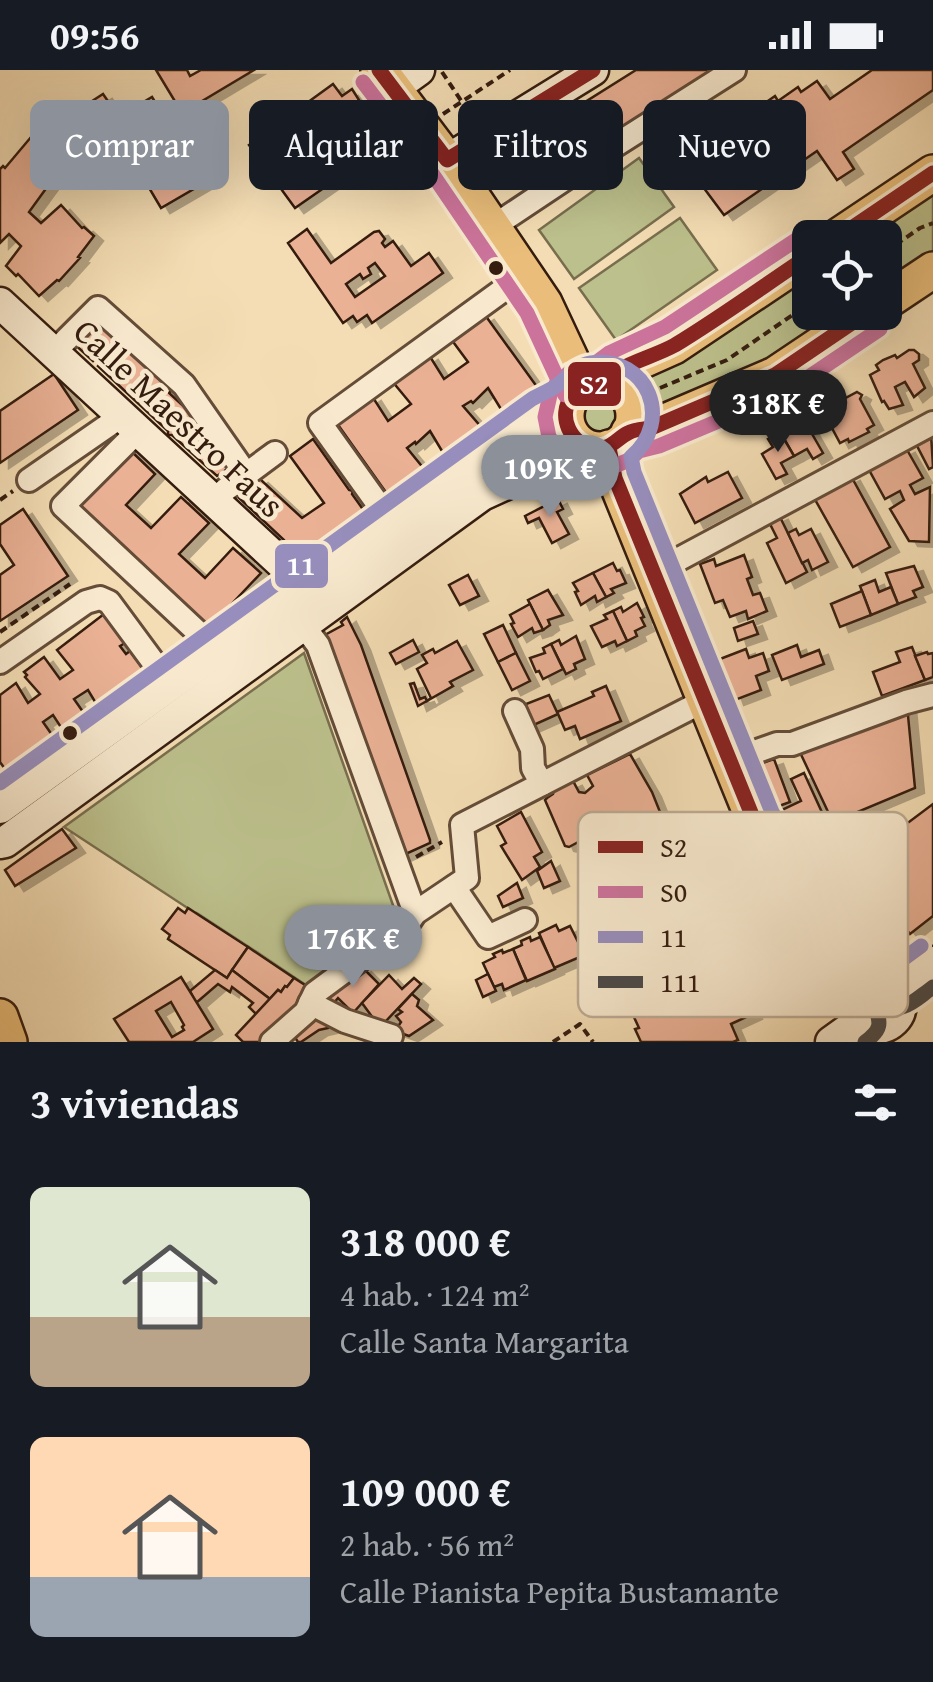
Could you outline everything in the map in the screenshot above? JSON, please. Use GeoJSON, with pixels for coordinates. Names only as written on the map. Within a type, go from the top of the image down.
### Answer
{"type":"FeatureCollection","features":[{"type":"Feature","properties":{"kind":"main road"},"geometry":{"type":"LineString","coordinates":[[447,160],[593,70]]}},
{"type":"Feature","properties":{"kind":"main road"},"geometry":{"type":"LineString","coordinates":[[397,76],[447,160],[525,274],[556,327],[585,390]]}},
{"type":"Feature","properties":{"kind":"main road"},"geometry":{"type":"LineString","coordinates":[[863,220],[933,173]]}},
{"type":"Feature","properties":{"kind":"main road"},"geometry":{"type":"LineString","coordinates":[[0,808],[534,422],[618,371],[674,346],[792,267]]}},
{"type":"Feature","properties":{"kind":"main road"},"geometry":{"type":"LineString","coordinates":[[902,291],[933,270]]}},
{"type":"Feature","properties":{"kind":"main road","name":"Calle Maestro Faus"},"geometry":{"type":"LineString","coordinates":[[2,322],[307,587]]}},
{"type":"Feature","properties":{"kind":"main road"},"geometry":{"type":"LineString","coordinates":[[0,843],[482,495],[775,375],[842,330]]}},
{"type":"Feature","properties":{"kind":"main road"},"geometry":{"type":"LineString","coordinates":[[617,386],[628,397],[634,418],[609,442],[576,440],[569,428],[566,416],[585,390],[617,386]]}},
{"type":"Feature","properties":{"kind":"main road"},"geometry":{"type":"LineString","coordinates":[[609,442],[614,478],[751,812]]}},
{"type":"Feature","properties":{"kind":"main road"},"geometry":{"type":"LineString","coordinates":[[908,974],[933,962]]}},
{"type":"Feature","properties":{"kind":"main road"},"geometry":{"type":"LineString","coordinates":[[0,1017],[9,1042]]}},
{"type":"Feature","properties":{"kind":"main road"},"geometry":{"type":"LineString","coordinates":[[857,1017],[876,1029],[896,1033]]}},
{"type":"Feature","properties":{"kind":"main road"},"geometry":{"type":"LineString","coordinates":[[831,1042],[860,1022]]}},
{"type":"Feature","properties":{"kind":"street"},"geometry":{"type":"LineString","coordinates":[[494,226],[734,70]]}},
{"type":"Feature","properties":{"kind":"street"},"geometry":{"type":"LineString","coordinates":[[393,525],[320,423],[525,274]]}},
{"type":"Feature","properties":{"kind":"street"},"geometry":{"type":"LineString","coordinates":[[65,341],[98,308],[184,385],[246,474]]}},
{"type":"Feature","properties":{"kind":"street"},"geometry":{"type":"LineString","coordinates":[[653,573],[933,423]]}},
{"type":"Feature","properties":{"kind":"street","name":"Calle Maestro Faus"},"geometry":{"type":"LineString","coordinates":[[29,480],[110,424]]}},
{"type":"Feature","properties":{"kind":"street"},"geometry":{"type":"LineString","coordinates":[[128,441],[64,506],[204,638]]}},
{"type":"Feature","properties":{"kind":"street"},"geometry":{"type":"LineString","coordinates":[[225,490],[275,453]]}},
{"type":"Feature","properties":{"kind":"street"},"geometry":{"type":"LineString","coordinates":[[0,662],[86,602],[100,598],[109,602],[171,686]]}},
{"type":"Feature","properties":{"kind":"street"},"geometry":{"type":"LineString","coordinates":[[302,625],[318,645],[416,913]]}},
{"type":"Feature","properties":{"kind":"street"},"geometry":{"type":"LineString","coordinates":[[729,761],[777,744],[792,744],[933,695]]}},
{"type":"Feature","properties":{"kind":"street"},"geometry":{"type":"LineString","coordinates":[[272,1042],[306,1012],[315,993],[467,878],[462,825],[694,706]]}},
{"type":"Feature","properties":{"kind":"street"},"geometry":{"type":"LineString","coordinates":[[515,711],[532,748],[533,768],[542,784]]}},
{"type":"Feature","properties":{"kind":"street"},"geometry":{"type":"LineString","coordinates":[[454,887],[488,937],[525,920]]}},
{"type":"Feature","properties":{"kind":"street"},"geometry":{"type":"LineString","coordinates":[[310,1004],[391,1036]]}},
{"type":"Feature","properties":{"kind":"path"},"geometry":{"type":"LineString","coordinates":[[441,70],[461,100]]}},
{"type":"Feature","properties":{"kind":"path"},"geometry":{"type":"LineString","coordinates":[[465,100],[510,70],[516,79]]}},
{"type":"Feature","properties":{"kind":"path"},"geometry":{"type":"LineString","coordinates":[[902,240],[933,223]]}},
{"type":"Feature","properties":{"kind":"path"},"geometry":{"type":"LineString","coordinates":[[660,388],[726,360],[792,315]]}},
{"type":"Feature","properties":{"kind":"path"},"geometry":{"type":"LineString","coordinates":[[656,376],[664,400]]}},
{"type":"Feature","properties":{"kind":"path"},"geometry":{"type":"LineString","coordinates":[[0,632],[70,584]]}},
{"type":"Feature","properties":{"kind":"path"},"geometry":{"type":"LineString","coordinates":[[436,846],[443,842]]}},
{"type":"Feature","properties":{"kind":"path"},"geometry":{"type":"LineString","coordinates":[[554,1042],[580,1024],[593,1042]]}},
{"type":"Feature","properties":{"kind":"green space"},"geometry":{"type":"Polygon","coordinates":[[[639,158],[643,164],[643,190],[662,190],[674,207],[574,279],[539,230],[595,190],[623,190],[623,170],[639,158]]]}},
{"type":"Feature","properties":{"kind":"green space"},"geometry":{"type":"Polygon","coordinates":[[[933,184],[933,258],[902,278],[902,220],[881,220],[933,184]]]}},
{"type":"Feature","properties":{"kind":"green space"},"geometry":{"type":"Polygon","coordinates":[[[680,218],[717,270],[616,340],[579,288],[680,218]]]}},
{"type":"Feature","properties":{"kind":"green space"},"geometry":{"type":"Polygon","coordinates":[[[792,279],[792,330],[824,330],[772,365],[651,420],[647,395],[636,379],[792,279]]]}},
{"type":"Feature","properties":{"kind":"green space"},"geometry":{"type":"Polygon","coordinates":[[[600,395],[615,401],[621,416],[615,431],[600,437],[585,431],[579,416],[585,401],[600,395]]]}},
{"type":"Feature","properties":{"kind":"green space"},"geometry":{"type":"Polygon","coordinates":[[[304,653],[394,908],[336,948],[343,960],[311,987],[64,827],[304,653]]]}},
{"type":"Feature","properties":{"kind":"building"},"geometry":{"type":"Polygon","coordinates":[[[156,70],[187,70],[190,76],[201,70],[254,70],[204,100],[174,100],[156,70]]]}},
{"type":"Feature","properties":{"kind":"building"},"geometry":{"type":"Polygon","coordinates":[[[636,70],[716,70],[668,100],[643,100],[643,116],[623,129],[623,100],[588,100],[636,70]]]}},
{"type":"Feature","properties":{"kind":"building"},"geometry":{"type":"Polygon","coordinates":[[[872,70],[933,70],[933,90],[843,152],[854,169],[837,180],[817,151],[806,159],[806,100],[779,100],[798,87],[801,92],[817,81],[830,99],[872,70]]]}},
{"type":"Feature","properties":{"kind":"building"},"geometry":{"type":"Polygon","coordinates":[[[333,84],[342,96],[352,89],[359,100],[311,100],[333,84]]]}},
{"type":"Feature","properties":{"kind":"building"},"geometry":{"type":"Polygon","coordinates":[[[30,138],[30,190],[45,190],[29,212],[41,223],[61,205],[94,236],[59,281],[39,296],[6,266],[21,246],[9,234],[0,243],[0,169],[30,138]]]}},
{"type":"Feature","properties":{"kind":"building"},"geometry":{"type":"Polygon","coordinates":[[[150,190],[192,190],[161,208],[150,190]]]}},
{"type":"Feature","properties":{"kind":"building"},"geometry":{"type":"Polygon","coordinates":[[[282,190],[321,190],[295,208],[282,190]]]}},
{"type":"Feature","properties":{"kind":"building"},"geometry":{"type":"Polygon","coordinates":[[[705,190],[760,190],[724,215],[705,190]]]}},
{"type":"Feature","properties":{"kind":"building"},"geometry":{"type":"Polygon","coordinates":[[[307,229],[331,263],[379,231],[385,247],[393,241],[411,266],[429,253],[443,273],[372,323],[367,315],[357,322],[353,316],[343,323],[288,243],[307,229]],[[375,263],[368,268],[371,274],[363,279],[360,274],[346,284],[355,297],[385,276],[375,263]]]}},
{"type":"Feature","properties":{"kind":"building"},"geometry":{"type":"Polygon","coordinates":[[[485,315],[540,391],[390,498],[336,422],[372,396],[388,421],[411,404],[392,381],[429,355],[444,379],[468,362],[451,339],[485,315]],[[488,388],[473,403],[463,406],[483,429],[504,414],[488,388]],[[430,431],[407,448],[425,470],[445,456],[430,431]]]}},
{"type":"Feature","properties":{"kind":"building"},"geometry":{"type":"Polygon","coordinates":[[[96,316],[178,383],[169,393],[205,426],[233,465],[217,476],[168,435],[98,366],[101,362],[96,358],[93,361],[72,342],[96,316]]]}},
{"type":"Feature","properties":{"kind":"building"},"geometry":{"type":"Polygon","coordinates":[[[909,350],[919,354],[919,360],[913,364],[925,388],[914,397],[905,382],[895,387],[903,405],[889,409],[870,375],[879,370],[876,365],[883,360],[895,355],[897,358],[909,350]]]}},
{"type":"Feature","properties":{"kind":"building"},"geometry":{"type":"Polygon","coordinates":[[[54,374],[78,410],[0,463],[0,411],[54,374]]]}},
{"type":"Feature","properties":{"kind":"building"},"geometry":{"type":"Polygon","coordinates":[[[857,392],[862,395],[860,399],[874,425],[867,429],[869,432],[840,443],[822,416],[823,410],[857,392]]]}},
{"type":"Feature","properties":{"kind":"building"},"geometry":{"type":"Polygon","coordinates":[[[793,425],[797,433],[808,427],[823,453],[813,459],[807,449],[794,456],[780,432],[793,425]]]}},
{"type":"Feature","properties":{"kind":"building"},"geometry":{"type":"Polygon","coordinates":[[[780,432],[794,456],[781,463],[787,474],[776,479],[762,454],[773,447],[768,439],[780,432]]]}},
{"type":"Feature","properties":{"kind":"building"},"geometry":{"type":"Polygon","coordinates":[[[931,434],[933,467],[929,469],[915,442],[931,434]]]}},
{"type":"Feature","properties":{"kind":"building"},"geometry":{"type":"Polygon","coordinates":[[[313,439],[367,515],[304,559],[236,495],[259,478],[302,518],[324,503],[290,456],[313,439]]]}},
{"type":"Feature","properties":{"kind":"building"},"geometry":{"type":"Polygon","coordinates":[[[128,448],[155,474],[126,505],[151,528],[181,497],[209,523],[179,554],[205,578],[233,548],[261,573],[207,630],[132,555],[130,558],[74,505],[128,448]]]}},
{"type":"Feature","properties":{"kind":"building"},"geometry":{"type":"Polygon","coordinates":[[[906,448],[923,478],[910,485],[915,494],[930,487],[929,542],[909,541],[890,509],[904,500],[900,491],[885,499],[868,468],[906,448]]]}},
{"type":"Feature","properties":{"kind":"building"},"geometry":{"type":"Polygon","coordinates":[[[728,472],[742,498],[695,523],[680,494],[706,477],[708,482],[728,472]]]}},
{"type":"Feature","properties":{"kind":"building"},"geometry":{"type":"Polygon","coordinates":[[[851,476],[890,547],[853,567],[813,496],[851,476]]]}},
{"type":"Feature","properties":{"kind":"building"},"geometry":{"type":"Polygon","coordinates":[[[558,499],[563,509],[557,512],[569,534],[552,543],[539,518],[528,523],[525,516],[558,499]]]}},
{"type":"Feature","properties":{"kind":"building"},"geometry":{"type":"Polygon","coordinates":[[[23,509],[68,576],[0,621],[0,575],[14,565],[0,544],[0,525],[23,509]]]}},
{"type":"Feature","properties":{"kind":"building"},"geometry":{"type":"Polygon","coordinates":[[[779,515],[807,572],[786,583],[767,543],[777,538],[768,520],[779,515]]]}},
{"type":"Feature","properties":{"kind":"building"},"geometry":{"type":"Polygon","coordinates":[[[796,529],[799,535],[811,529],[828,562],[812,570],[808,560],[802,563],[788,533],[796,529]]]}},
{"type":"Feature","properties":{"kind":"building"},"geometry":{"type":"Polygon","coordinates":[[[744,555],[753,595],[760,593],[767,611],[748,619],[746,611],[730,617],[723,600],[715,603],[700,564],[714,559],[716,566],[744,555]]]}},
{"type":"Feature","properties":{"kind":"building"},"geometry":{"type":"Polygon","coordinates":[[[613,563],[626,583],[611,589],[614,593],[606,597],[593,573],[613,563]]]}},
{"type":"Feature","properties":{"kind":"building"},"geometry":{"type":"Polygon","coordinates":[[[914,566],[923,587],[913,591],[916,597],[898,604],[886,573],[914,566]]]}},
{"type":"Feature","properties":{"kind":"building"},"geometry":{"type":"Polygon","coordinates":[[[593,573],[606,597],[597,602],[595,596],[581,605],[573,583],[593,573]]]}},
{"type":"Feature","properties":{"kind":"building"},"geometry":{"type":"Polygon","coordinates":[[[468,575],[479,596],[460,605],[449,585],[468,575]]]}},
{"type":"Feature","properties":{"kind":"building"},"geometry":{"type":"Polygon","coordinates":[[[875,580],[879,592],[891,587],[898,604],[871,615],[860,586],[875,580]]]}},
{"type":"Feature","properties":{"kind":"building"},"geometry":{"type":"Polygon","coordinates":[[[548,590],[563,615],[548,620],[550,625],[543,630],[528,600],[548,590]]]}},
{"type":"Feature","properties":{"kind":"building"},"geometry":{"type":"Polygon","coordinates":[[[862,591],[871,615],[840,627],[831,604],[862,591]]]}},
{"type":"Feature","properties":{"kind":"building"},"geometry":{"type":"Polygon","coordinates":[[[637,603],[645,626],[627,641],[613,611],[621,607],[623,612],[637,603]]]}},
{"type":"Feature","properties":{"kind":"building"},"geometry":{"type":"Polygon","coordinates":[[[530,604],[543,630],[534,633],[532,628],[518,637],[510,615],[530,604]]]}},
{"type":"Feature","properties":{"kind":"building"},"geometry":{"type":"Polygon","coordinates":[[[613,611],[627,641],[602,647],[591,626],[607,619],[604,615],[613,611]]]}},
{"type":"Feature","properties":{"kind":"building"},"geometry":{"type":"Polygon","coordinates":[[[104,614],[125,643],[120,646],[126,654],[130,651],[149,677],[100,710],[88,690],[74,699],[88,719],[66,735],[53,715],[43,722],[57,742],[10,776],[0,762],[0,695],[16,683],[28,703],[40,694],[24,672],[44,657],[60,679],[73,670],[57,650],[104,614]]]}},
{"type":"Feature","properties":{"kind":"building"},"geometry":{"type":"Polygon","coordinates":[[[347,617],[361,645],[430,840],[399,857],[323,636],[343,625],[341,622],[347,617]]]}},
{"type":"Feature","properties":{"kind":"building"},"geometry":{"type":"Polygon","coordinates":[[[753,621],[758,634],[738,641],[734,628],[753,621]]]}},
{"type":"Feature","properties":{"kind":"building"},"geometry":{"type":"Polygon","coordinates":[[[503,625],[516,653],[498,662],[484,634],[503,625]]]}},
{"type":"Feature","properties":{"kind":"building"},"geometry":{"type":"Polygon","coordinates":[[[576,636],[585,659],[566,674],[551,644],[559,640],[561,645],[576,636]]]}},
{"type":"Feature","properties":{"kind":"building"},"geometry":{"type":"Polygon","coordinates":[[[413,640],[419,652],[396,664],[390,653],[413,640]]]}},
{"type":"Feature","properties":{"kind":"building"},"geometry":{"type":"Polygon","coordinates":[[[457,641],[473,670],[450,682],[453,686],[428,700],[431,698],[417,669],[427,663],[422,655],[457,641]]]}},
{"type":"Feature","properties":{"kind":"building"},"geometry":{"type":"Polygon","coordinates":[[[551,644],[563,669],[543,679],[530,658],[545,653],[543,648],[551,644]]]}},
{"type":"Feature","properties":{"kind":"building"},"geometry":{"type":"Polygon","coordinates":[[[797,645],[801,657],[819,650],[824,664],[782,680],[772,655],[797,645]]]}},
{"type":"Feature","properties":{"kind":"building"},"geometry":{"type":"Polygon","coordinates":[[[912,647],[925,680],[882,696],[873,672],[900,662],[896,652],[912,647]]]}},
{"type":"Feature","properties":{"kind":"building"},"geometry":{"type":"Polygon","coordinates":[[[746,649],[749,658],[763,653],[769,671],[756,676],[761,690],[735,700],[720,659],[746,649]]]}},
{"type":"Feature","properties":{"kind":"building"},"geometry":{"type":"Polygon","coordinates":[[[516,653],[530,681],[512,690],[498,662],[516,653]]]}},
{"type":"Feature","properties":{"kind":"building"},"geometry":{"type":"Polygon","coordinates":[[[933,653],[933,677],[925,680],[915,656],[933,653]]]}},
{"type":"Feature","properties":{"kind":"building"},"geometry":{"type":"Polygon","coordinates":[[[414,683],[420,699],[425,697],[427,701],[418,706],[410,684],[414,683]]]}},
{"type":"Feature","properties":{"kind":"building"},"geometry":{"type":"Polygon","coordinates":[[[606,686],[621,721],[580,739],[575,726],[565,730],[558,714],[527,728],[521,706],[549,695],[557,712],[594,696],[592,692],[606,686]]]}},
{"type":"Feature","properties":{"kind":"building"},"geometry":{"type":"Polygon","coordinates":[[[907,705],[915,788],[858,812],[828,812],[797,746],[907,705]]]}},
{"type":"Feature","properties":{"kind":"building"},"geometry":{"type":"Polygon","coordinates":[[[630,754],[660,812],[578,812],[578,842],[565,846],[545,800],[554,790],[573,781],[579,792],[585,793],[593,786],[587,775],[630,754]]]}},
{"type":"Feature","properties":{"kind":"building"},"geometry":{"type":"Polygon","coordinates":[[[774,759],[790,802],[779,806],[778,802],[774,804],[776,808],[767,811],[751,767],[774,759]]]}},
{"type":"Feature","properties":{"kind":"building"},"geometry":{"type":"Polygon","coordinates":[[[804,773],[822,812],[778,812],[801,801],[791,779],[804,773]]]}},
{"type":"Feature","properties":{"kind":"building"},"geometry":{"type":"Polygon","coordinates":[[[933,804],[933,916],[910,934],[908,931],[908,823],[933,804]]]}},
{"type":"Feature","properties":{"kind":"building"},"geometry":{"type":"Polygon","coordinates":[[[521,812],[542,852],[534,857],[540,867],[522,880],[501,846],[506,843],[497,826],[521,812]]]}},
{"type":"Feature","properties":{"kind":"building"},"geometry":{"type":"Polygon","coordinates":[[[62,829],[76,848],[15,886],[5,870],[62,829]]]}},
{"type":"Feature","properties":{"kind":"building"},"geometry":{"type":"Polygon","coordinates":[[[551,861],[560,881],[544,888],[537,871],[551,861]]]}},
{"type":"Feature","properties":{"kind":"building"},"geometry":{"type":"Polygon","coordinates":[[[517,883],[523,898],[503,907],[498,896],[517,883]]]}},
{"type":"Feature","properties":{"kind":"building"},"geometry":{"type":"Polygon","coordinates":[[[178,908],[185,913],[188,908],[248,947],[227,978],[168,939],[170,935],[162,929],[178,908]]]}},
{"type":"Feature","properties":{"kind":"building"},"geometry":{"type":"Polygon","coordinates":[[[556,925],[559,931],[570,926],[578,942],[578,958],[554,968],[539,933],[556,925]]]}},
{"type":"Feature","properties":{"kind":"building"},"geometry":{"type":"Polygon","coordinates":[[[530,937],[531,941],[540,937],[555,969],[527,981],[513,949],[530,937]]]}},
{"type":"Feature","properties":{"kind":"building"},"geometry":{"type":"Polygon","coordinates":[[[248,947],[294,978],[270,999],[232,970],[248,947]]]}},
{"type":"Feature","properties":{"kind":"building"},"geometry":{"type":"Polygon","coordinates":[[[513,949],[526,980],[504,990],[502,984],[494,987],[483,963],[495,957],[493,954],[513,949]]]}},
{"type":"Feature","properties":{"kind":"building"},"geometry":{"type":"Polygon","coordinates":[[[362,967],[379,984],[353,1013],[338,998],[333,1004],[322,993],[362,967]]]}},
{"type":"Feature","properties":{"kind":"building"},"geometry":{"type":"Polygon","coordinates":[[[215,970],[227,978],[232,970],[270,999],[256,1014],[249,1007],[253,1003],[232,987],[230,992],[218,984],[196,1003],[190,991],[215,970]]]}},
{"type":"Feature","properties":{"kind":"building"},"geometry":{"type":"Polygon","coordinates":[[[488,974],[496,991],[483,997],[476,980],[488,974]]]}},
{"type":"Feature","properties":{"kind":"building"},"geometry":{"type":"Polygon","coordinates":[[[389,975],[402,989],[414,978],[421,984],[385,1022],[373,1018],[362,1003],[389,975]]]}},
{"type":"Feature","properties":{"kind":"building"},"geometry":{"type":"Polygon","coordinates":[[[181,977],[213,1029],[193,1042],[129,1042],[114,1019],[181,977]],[[171,1002],[156,1011],[172,1037],[184,1030],[171,1002]]]}},
{"type":"Feature","properties":{"kind":"building"},"geometry":{"type":"Polygon","coordinates":[[[294,978],[305,985],[300,1002],[260,1042],[243,1042],[236,1035],[294,978]]]}},
{"type":"Feature","properties":{"kind":"building"},"geometry":{"type":"Polygon","coordinates":[[[412,994],[419,1000],[417,1006],[433,1020],[409,1036],[395,1031],[401,1022],[396,1016],[412,994]]]}},
{"type":"Feature","properties":{"kind":"building"},"geometry":{"type":"Polygon","coordinates":[[[634,1017],[746,1017],[731,1024],[738,1040],[733,1042],[641,1042],[635,1029],[639,1028],[634,1017]]]}},
{"type":"Feature","properties":{"kind":"building"},"geometry":{"type":"Polygon","coordinates":[[[327,1018],[328,1028],[301,1042],[292,1033],[314,1019],[327,1018]]]}},
{"type":"Feature","properties":{"kind":"transit line","name":"S2"},"geometry":{"type":"LineString","coordinates":[[379,70],[447,160],[593,70]]}},
{"type":"Feature","properties":{"kind":"transit line","name":"S0"},"geometry":{"type":"LineString","coordinates":[[363,82],[431,172],[527,313],[565,395]]}},
{"type":"Feature","properties":{"kind":"transit line","name":"S2"},"geometry":{"type":"LineString","coordinates":[[864,220],[933,173]]}},
{"type":"Feature","properties":{"kind":"transit line","name":"S0"},"geometry":{"type":"LineString","coordinates":[[792,243],[665,327],[570,372],[556,384],[545,417],[549,437],[560,452],[576,463],[612,467],[639,451],[785,393],[879,330]]}},
{"type":"Feature","properties":{"kind":"transit line","name":"S2"},"geometry":{"type":"LineString","coordinates":[[792,267],[675,345],[576,392],[566,412],[573,436],[586,446],[609,446],[630,432],[651,428],[775,375],[841,330]]}},
{"type":"Feature","properties":{"kind":"transit line","name":"11"},"geometry":{"type":"LineString","coordinates":[[0,783],[532,399],[558,385],[579,367],[611,363],[627,369],[648,394],[651,426],[631,457],[634,472],[772,812]]}},
{"type":"Feature","properties":{"kind":"transit line","name":"S2"},"geometry":{"type":"LineString","coordinates":[[609,448],[615,478],[751,812]]}},
{"type":"Feature","properties":{"kind":"transit line","name":"11"},"geometry":{"type":"LineString","coordinates":[[908,956],[921,946]]}},
{"type":"Feature","properties":{"kind":"transit line","name":"111"},"geometry":{"type":"LineString","coordinates":[[908,1004],[933,987]]}},
{"type":"Feature","properties":{"kind":"transit line","name":"111"},"geometry":{"type":"LineString","coordinates":[[865,1042],[875,1033],[878,1017]]}}]}
